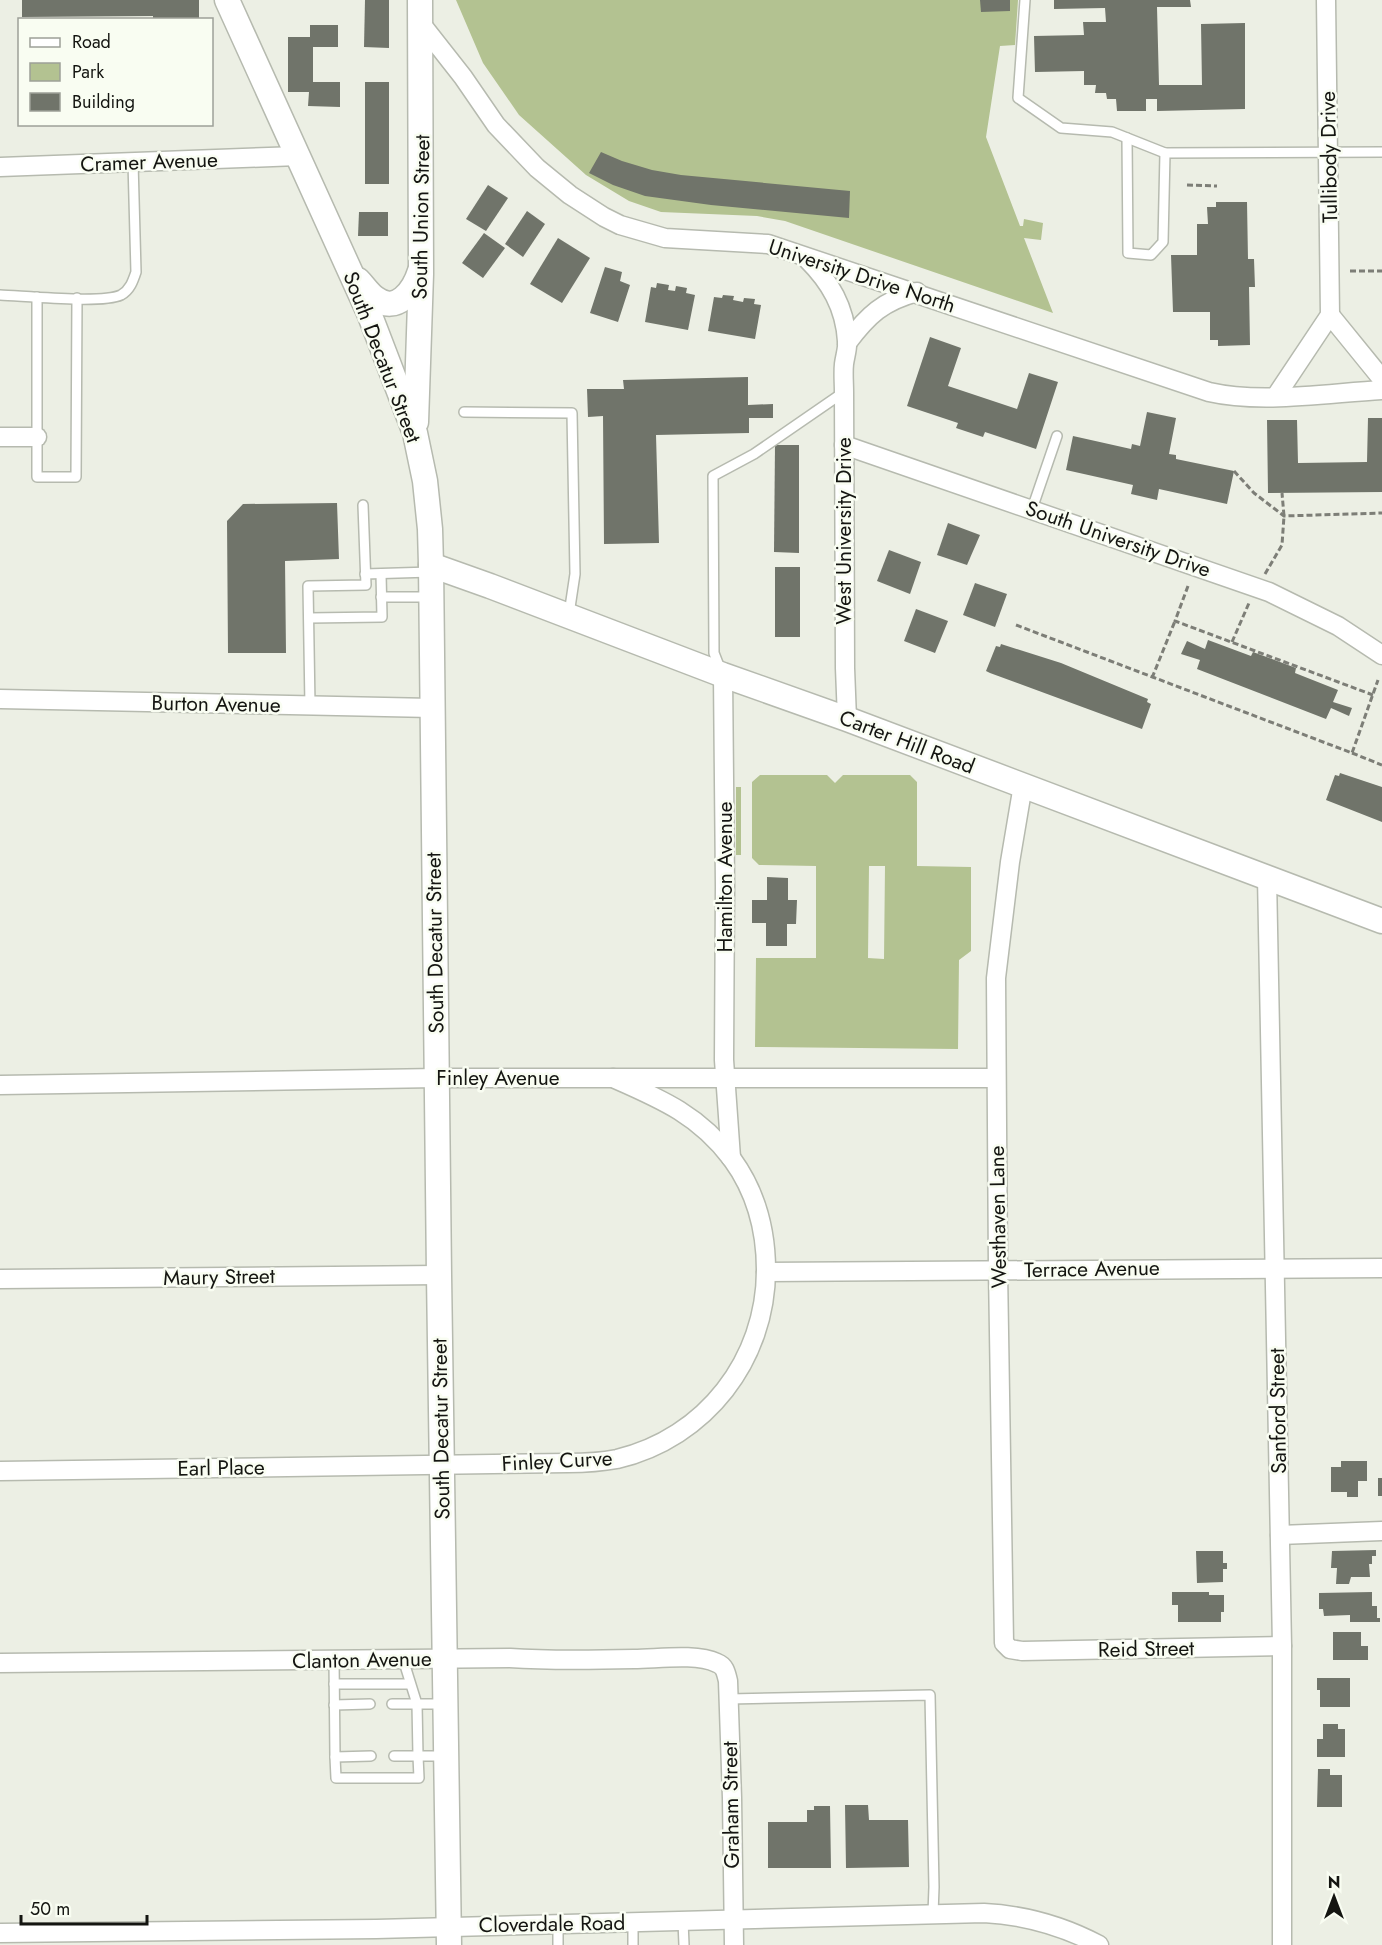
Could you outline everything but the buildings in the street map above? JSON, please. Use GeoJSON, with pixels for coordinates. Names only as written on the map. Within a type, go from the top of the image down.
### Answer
{"type":"FeatureCollection","features":[{"type":"Feature","properties":{"kind":"main road","name":"South Decatur Street"},"geometry":{"type":"LineString","coordinates":[[227,0],[369,314],[415,433],[425,481],[431,569],[449,1936]]}},
{"type":"Feature","properties":{"kind":"main road","name":"South Union Street"},"geometry":{"type":"LineString","coordinates":[[415,433],[421,266],[420,10]]}},
{"type":"Feature","properties":{"kind":"main road"},"geometry":{"type":"LineString","coordinates":[[350,272],[372,296],[382,303],[387,303],[400,300],[411,292],[421,266]]}},
{"type":"Feature","properties":{"kind":"main road","name":"Carter Hill Road"},"geometry":{"type":"LineString","coordinates":[[431,569],[490,586],[1382,921]]}},
{"type":"Feature","properties":{"kind":"street","name":"Tullibody Drive"},"geometry":{"type":"LineString","coordinates":[[1326,0],[1330,315]]}},
{"type":"Feature","properties":{"kind":"street","name":"University Drive North"},"geometry":{"type":"LineString","coordinates":[[420,10],[496,125],[550,180],[604,217],[644,233],[664,238],[758,243],[782,248],[1209,392],[1229,396],[1276,396],[1382,390]]}},
{"type":"Feature","properties":{"kind":"street","name":"Cramer Avenue"},"geometry":{"type":"LineString","coordinates":[[0,166],[298,156]]}},
{"type":"Feature","properties":{"kind":"street","name":"West University Drive"},"geometry":{"type":"LineString","coordinates":[[804,256],[824,278],[837,299],[844,318],[847,342],[844,392],[847,719]]}},
{"type":"Feature","properties":{"kind":"street"},"geometry":{"type":"LineString","coordinates":[[847,342],[882,305],[916,292]]}},
{"type":"Feature","properties":{"kind":"street"},"geometry":{"type":"LineString","coordinates":[[1276,396],[1330,315],[1382,379]]}},
{"type":"Feature","properties":{"kind":"street"},"geometry":{"type":"LineString","coordinates":[[0,436],[37,437]]}},
{"type":"Feature","properties":{"kind":"street","name":"South University Drive"},"geometry":{"type":"LineString","coordinates":[[844,445],[1258,588],[1338,626],[1382,655]]}},
{"type":"Feature","properties":{"kind":"street","name":"Hamilton Avenue"},"geometry":{"type":"LineString","coordinates":[[723,675],[724,1060],[731,1158]]}},
{"type":"Feature","properties":{"kind":"street","name":"Burton Avenue"},"geometry":{"type":"LineString","coordinates":[[0,699],[432,708]]}},
{"type":"Feature","properties":{"kind":"street","name":"Westhaven Lane"},"geometry":{"type":"LineString","coordinates":[[1010,1649],[1004,1643],[1003,1634],[996,978],[1010,862],[1023,785]]}},
{"type":"Feature","properties":{"kind":"street","name":"Sanford Street"},"geometry":{"type":"LineString","coordinates":[[1267,877],[1282,1646],[1282,1945]]}},
{"type":"Feature","properties":{"kind":"street","name":"Finley Avenue"},"geometry":{"type":"LineString","coordinates":[[0,1084],[437,1078],[996,1078]]}},
{"type":"Feature","properties":{"kind":"street","name":"Finley Curve"},"geometry":{"type":"LineString","coordinates":[[441,1465],[603,1461],[637,1453],[677,1434],[695,1420],[714,1403],[745,1361],[760,1322],[766,1292],[766,1244],[760,1216],[746,1182],[731,1158],[692,1118],[665,1100],[613,1078]]}},
{"type":"Feature","properties":{"kind":"street","name":"Terrace Avenue"},"geometry":{"type":"LineString","coordinates":[[766,1272],[1382,1268]]}},
{"type":"Feature","properties":{"kind":"street","name":"Maury Street"},"geometry":{"type":"LineString","coordinates":[[0,1279],[439,1275]]}},
{"type":"Feature","properties":{"kind":"street","name":"Earl Place"},"geometry":{"type":"LineString","coordinates":[[0,1471],[441,1465]]}},
{"type":"Feature","properties":{"kind":"street"},"geometry":{"type":"LineString","coordinates":[[1280,1535],[1382,1531]]}},
{"type":"Feature","properties":{"kind":"street","name":"Reid Street"},"geometry":{"type":"LineString","coordinates":[[1010,1649],[1022,1651],[1282,1646]]}},
{"type":"Feature","properties":{"kind":"street","name":"Clanton Avenue"},"geometry":{"type":"LineString","coordinates":[[0,1663],[510,1658],[570,1661],[682,1658],[706,1659],[723,1667]]}},
{"type":"Feature","properties":{"kind":"street","name":"Graham Street"},"geometry":{"type":"LineString","coordinates":[[723,1667],[728,1681],[729,1699],[734,1945]]}},
{"type":"Feature","properties":{"kind":"street","name":"Cloverdale Road"},"geometry":{"type":"LineString","coordinates":[[0,1934],[449,1936],[558,1924],[984,1913],[1010,1915],[1060,1928],[1099,1945]]}},
{"type":"Feature","properties":{"kind":"lane"},"geometry":{"type":"LineString","coordinates":[[1026,0],[1018,98],[1061,128],[1112,132],[1165,153],[1382,152]]}},
{"type":"Feature","properties":{"kind":"lane"},"geometry":{"type":"LineString","coordinates":[[1127,138],[1128,253],[1150,255],[1163,242],[1165,153]]}},
{"type":"Feature","properties":{"kind":"lane"},"geometry":{"type":"LineString","coordinates":[[0,296],[104,299],[122,294],[130,286],[136,272],[133,162]]}},
{"type":"Feature","properties":{"kind":"lane"},"geometry":{"type":"LineString","coordinates":[[37,297],[37,477],[76,477],[77,298]]}},
{"type":"Feature","properties":{"kind":"lane"},"geometry":{"type":"LineString","coordinates":[[723,675],[714,653],[713,476],[754,454],[844,392]]}},
{"type":"Feature","properties":{"kind":"lane"},"geometry":{"type":"LineString","coordinates":[[464,412],[572,412],[575,574],[569,617]]}},
{"type":"Feature","properties":{"kind":"lane"},"geometry":{"type":"LineString","coordinates":[[1032,509],[1057,436]]}},
{"type":"Feature","properties":{"kind":"lane"},"geometry":{"type":"LineString","coordinates":[[310,706],[308,586],[366,585],[363,505]]}},
{"type":"Feature","properties":{"kind":"lane"},"geometry":{"type":"LineString","coordinates":[[365,574],[431,569]]}},
{"type":"Feature","properties":{"kind":"lane"},"geometry":{"type":"LineString","coordinates":[[309,618],[382,617],[381,574]]}},
{"type":"Feature","properties":{"kind":"lane"},"geometry":{"type":"LineString","coordinates":[[381,597],[431,597]]}},
{"type":"Feature","properties":{"kind":"lane"},"geometry":{"type":"LineString","coordinates":[[334,1660],[336,1778],[419,1778],[417,1704],[403,1659]]}},
{"type":"Feature","properties":{"kind":"lane"},"geometry":{"type":"LineString","coordinates":[[334,1684],[410,1684]]}},
{"type":"Feature","properties":{"kind":"lane"},"geometry":{"type":"LineString","coordinates":[[729,1699],[930,1695],[933,1914]]}},
{"type":"Feature","properties":{"kind":"lane"},"geometry":{"type":"LineString","coordinates":[[334,1705],[370,1704]]}},
{"type":"Feature","properties":{"kind":"lane"},"geometry":{"type":"LineString","coordinates":[[392,1704],[445,1704]]}},
{"type":"Feature","properties":{"kind":"lane"},"geometry":{"type":"LineString","coordinates":[[335,1757],[371,1756]]}},
{"type":"Feature","properties":{"kind":"lane"},"geometry":{"type":"LineString","coordinates":[[394,1756],[446,1756]]}},
{"type":"Feature","properties":{"kind":"lane"},"geometry":{"type":"LineString","coordinates":[[683,1921],[684,1945]]}},
{"type":"Feature","properties":{"kind":"lane"},"geometry":{"type":"LineString","coordinates":[[633,1922],[633,1945]]}},
{"type":"Feature","properties":{"kind":"lane"},"geometry":{"type":"LineString","coordinates":[[558,1924],[558,1945]]}},
{"type":"Feature","properties":{"kind":"path"},"geometry":{"type":"LineString","coordinates":[[1187,185],[1217,186]]}},
{"type":"Feature","properties":{"kind":"path"},"geometry":{"type":"LineString","coordinates":[[1350,271],[1382,271]]}},
{"type":"Feature","properties":{"kind":"path"},"geometry":{"type":"LineString","coordinates":[[1234,471],[1254,493],[1284,516],[1382,513]]}},
{"type":"Feature","properties":{"kind":"path"},"geometry":{"type":"LineString","coordinates":[[1232,642],[1282,545],[1284,516],[1282,493]]}},
{"type":"Feature","properties":{"kind":"path"},"geometry":{"type":"LineString","coordinates":[[1152,678],[1188,586]]}},
{"type":"Feature","properties":{"kind":"path"},"geometry":{"type":"LineString","coordinates":[[1175,621],[1373,695]]}},
{"type":"Feature","properties":{"kind":"path"},"geometry":{"type":"LineString","coordinates":[[1016,625],[1382,765]]}},
{"type":"Feature","properties":{"kind":"path"},"geometry":{"type":"LineString","coordinates":[[1352,753],[1378,680]]}},
{"type":"Feature","properties":{"kind":"green space"},"geometry":{"type":"Polygon","coordinates":[[[456,0],[1018,0],[1015,45],[1000,46],[986,137],[1020,226],[1023,226],[1024,219],[1043,223],[1041,240],[1024,238],[1053,313],[785,221],[757,216],[661,212],[629,201],[586,175],[519,115],[483,63],[456,0]]]}},
{"type":"Feature","properties":{"kind":"green space"},"geometry":{"type":"Polygon","coordinates":[[[760,775],[827,775],[835,783],[843,775],[910,775],[917,782],[917,866],[971,867],[971,951],[959,960],[958,1049],[755,1047],[756,958],[816,958],[816,866],[759,865],[752,858],[752,782],[760,775]],[[869,866],[868,958],[884,959],[885,866],[869,866]]]}},
{"type":"Feature","properties":{"kind":"green space"},"geometry":{"type":"Polygon","coordinates":[[[736,787],[741,787],[741,855],[736,855],[736,787]]]}}]}
